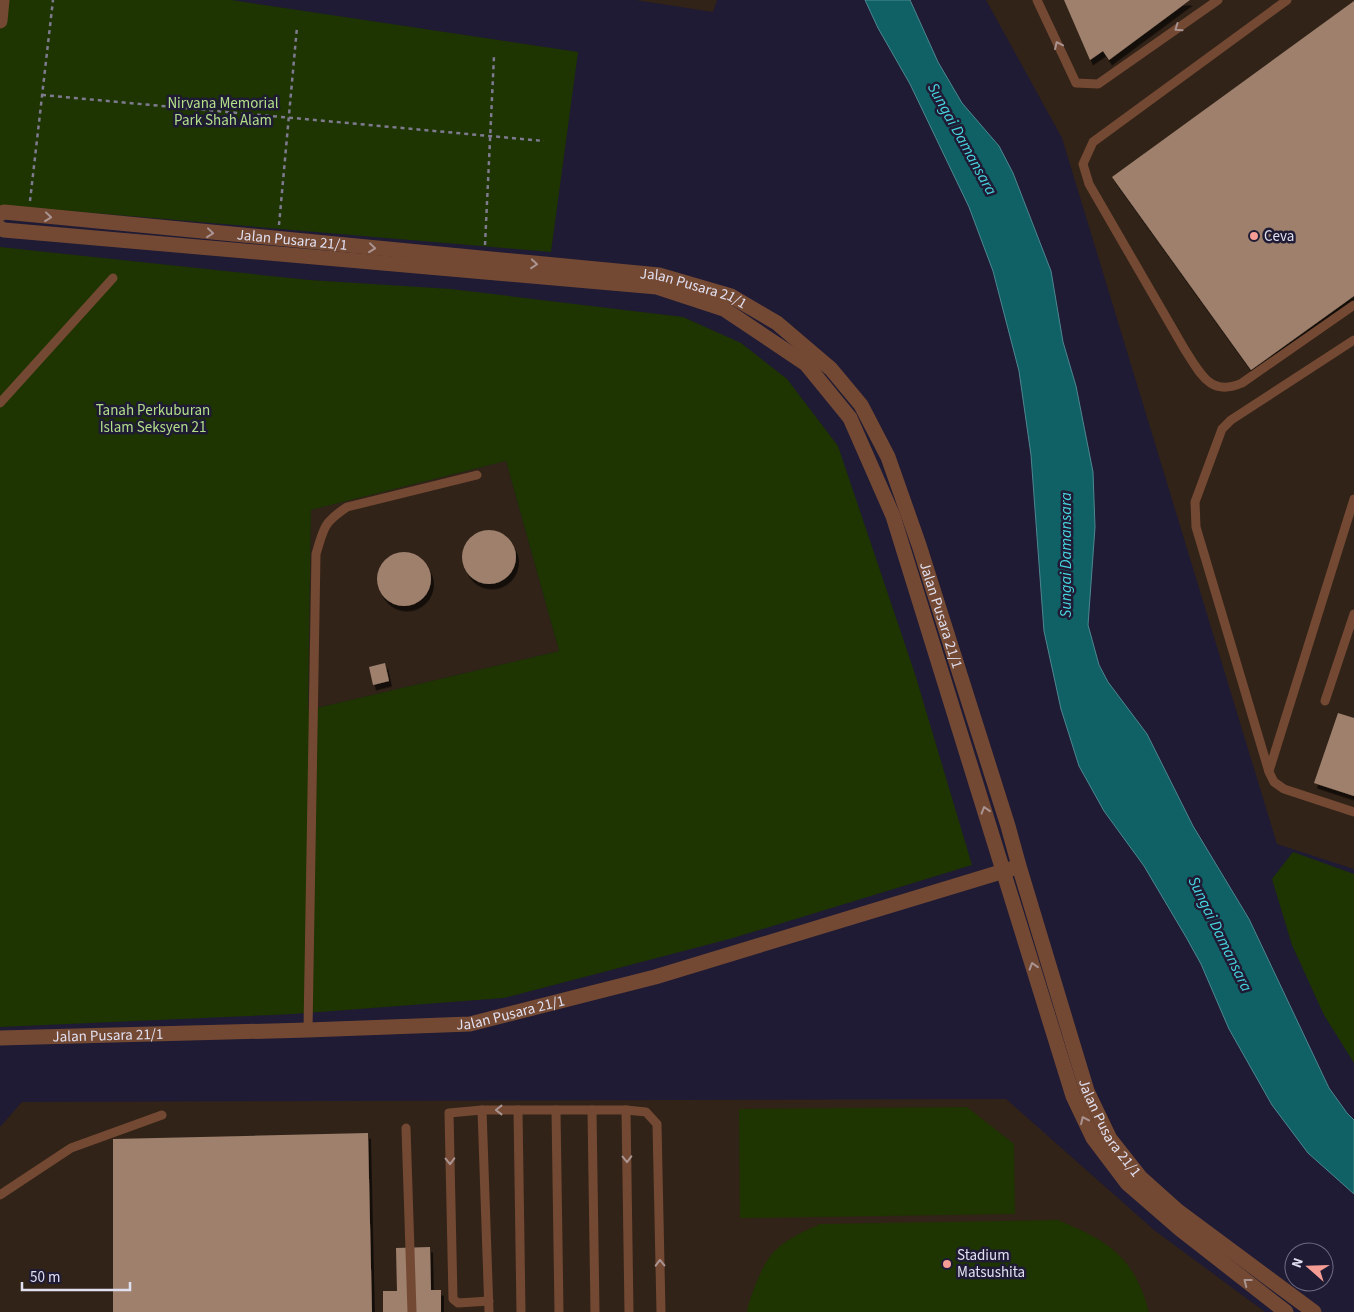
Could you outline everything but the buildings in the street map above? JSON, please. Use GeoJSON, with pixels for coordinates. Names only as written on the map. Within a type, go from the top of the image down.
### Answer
{"type":"FeatureCollection","features":[{"type":"Feature","properties":{"kind":"street"},"geometry":{"type":"LineString","coordinates":[[0,20],[2,0]]}},
{"type":"Feature","properties":{"kind":"street","name":"Jalan Pusara 21/1"},"geometry":{"type":"LineString","coordinates":[[0,214],[4,212],[659,275],[731,296],[777,323],[832,369],[861,404],[888,457],[919,545],[1008,826],[1011,868],[1073,1096],[1093,1138],[1127,1183],[1180,1229],[1286,1312]]}},
{"type":"Feature","properties":{"kind":"street","name":"Jalan Pusara 21/1"},"geometry":{"type":"LineString","coordinates":[[0,228],[14,231],[657,287],[724,309],[806,364],[850,418],[892,516],[1087,1091],[1110,1139],[1140,1177],[1178,1210],[1314,1312]]}},
{"type":"Feature","properties":{"kind":"street","name":"Jalan Pusara 21/1"},"geometry":{"type":"LineString","coordinates":[[0,1038],[470,1024],[654,977],[1011,868]]}},
{"type":"Feature","properties":{"kind":"lane"},"geometry":{"type":"LineString","coordinates":[[1037,0],[1076,83],[1098,84],[1218,0]]}},
{"type":"Feature","properties":{"kind":"lane"},"geometry":{"type":"LineString","coordinates":[[1287,0],[1093,142],[1083,164],[1089,184],[1184,350],[1208,381],[1218,388],[1230,388],[1242,383],[1354,305]]}},
{"type":"Feature","properties":{"kind":"lane"},"geometry":{"type":"LineString","coordinates":[[0,404],[114,278]]}},
{"type":"Feature","properties":{"kind":"lane"},"geometry":{"type":"LineString","coordinates":[[1354,340],[1231,420],[1222,428],[1195,502],[1196,527],[1268,772],[1274,782],[1284,789],[1354,812]]}},
{"type":"Feature","properties":{"kind":"lane"},"geometry":{"type":"LineString","coordinates":[[308,1030],[316,554],[324,527],[334,516],[347,507],[477,475]]}},
{"type":"Feature","properties":{"kind":"lane"},"geometry":{"type":"LineString","coordinates":[[1268,772],[1354,499]]}},
{"type":"Feature","properties":{"kind":"lane"},"geometry":{"type":"LineString","coordinates":[[1325,701],[1354,614]]}},
{"type":"Feature","properties":{"kind":"lane"},"geometry":{"type":"LineString","coordinates":[[482,1110],[489,1312]]}},
{"type":"Feature","properties":{"kind":"lane"},"geometry":{"type":"LineString","coordinates":[[489,1302],[458,1303],[453,1299],[449,1113],[482,1110],[626,1110],[646,1112],[657,1124],[661,1312]]}},
{"type":"Feature","properties":{"kind":"lane"},"geometry":{"type":"LineString","coordinates":[[518,1110],[522,1312]]}},
{"type":"Feature","properties":{"kind":"lane"},"geometry":{"type":"LineString","coordinates":[[556,1110],[558,1312]]}},
{"type":"Feature","properties":{"kind":"lane"},"geometry":{"type":"LineString","coordinates":[[592,1110],[595,1312]]}},
{"type":"Feature","properties":{"kind":"lane"},"geometry":{"type":"LineString","coordinates":[[626,1110],[629,1312]]}},
{"type":"Feature","properties":{"kind":"lane"},"geometry":{"type":"LineString","coordinates":[[0,1195],[71,1148],[162,1115]]}},
{"type":"Feature","properties":{"kind":"lane"},"geometry":{"type":"LineString","coordinates":[[406,1128],[412,1312]]}},
{"type":"Feature","properties":{"kind":"path"},"geometry":{"type":"LineString","coordinates":[[28,215],[53,0]]}},
{"type":"Feature","properties":{"kind":"path"},"geometry":{"type":"LineString","coordinates":[[278,239],[297,27]]}},
{"type":"Feature","properties":{"kind":"path"},"geometry":{"type":"LineString","coordinates":[[484,259],[494,56]]}},
{"type":"Feature","properties":{"kind":"path"},"geometry":{"type":"LineString","coordinates":[[42,95],[544,141]]}},
{"type":"Feature","properties":{"kind":"shaded area"},"geometry":{"type":"Polygon","coordinates":[[[636,0],[717,0],[713,12],[636,0]]]}},
{"type":"Feature","properties":{"kind":"shaded area"},"geometry":{"type":"Polygon","coordinates":[[[986,0],[1354,0],[1354,869],[1277,844],[1062,138],[986,0]]]}},
{"type":"Feature","properties":{"kind":"shaded area"},"geometry":{"type":"Polygon","coordinates":[[[506,461],[559,651],[308,710],[311,510],[506,461]]]}},
{"type":"Feature","properties":{"kind":"shaded area"},"geometry":{"type":"Polygon","coordinates":[[[1006,1099],[1154,1230],[1265,1312],[0,1312],[0,1127],[22,1102],[1006,1099]]]}},
{"type":"Feature","properties":{"kind":"green space","name":"Nirvana Memorial Park Shah Alam"},"geometry":{"type":"Polygon","coordinates":[[[0,0],[231,0],[578,52],[551,252],[0,205],[0,0]]]}},
{"type":"Feature","properties":{"kind":"green space","name":"Tanah Perkuburan Islam Seksyen 21"},"geometry":{"type":"Polygon","coordinates":[[[0,247],[309,280],[451,289],[683,317],[741,343],[787,379],[838,446],[915,674],[972,865],[733,938],[504,998],[293,1014],[0,1027],[0,247]],[[506,461],[311,510],[308,710],[559,651],[506,461]]]}},
{"type":"Feature","properties":{"kind":"green space"},"geometry":{"type":"Polygon","coordinates":[[[1293,852],[1354,874],[1354,1063],[1324,1015],[1292,945],[1272,879],[1293,852]]]}},
{"type":"Feature","properties":{"kind":"green space"},"geometry":{"type":"Polygon","coordinates":[[[967,1107],[1014,1144],[1015,1214],[740,1218],[739,1109],[967,1107]]]}},
{"type":"Feature","properties":{"kind":"green space","name":"Stadium Matsushita"},"geometry":{"type":"Polygon","coordinates":[[[1058,1220],[1091,1235],[1117,1253],[1135,1277],[1149,1312],[747,1312],[756,1282],[771,1255],[787,1241],[820,1224],[1058,1220]]]}},
{"type":"Feature","properties":{"kind":"water","name":"Sungai Damansara"},"geometry":{"type":"Polygon","coordinates":[[[865,0],[910,0],[938,62],[962,103],[999,146],[1013,173],[1051,271],[1063,342],[1076,386],[1093,472],[1095,527],[1088,625],[1099,665],[1108,682],[1147,734],[1193,826],[1249,919],[1329,1088],[1354,1120],[1354,1194],[1308,1153],[1272,1105],[1229,1029],[1201,964],[1186,937],[1144,866],[1104,811],[1079,766],[1061,709],[1044,631],[1031,455],[1019,371],[993,271],[969,207],[910,84],[878,28],[865,0]]]}},
{"type":"Feature","properties":{"kind":"place","name":"Ceva"},"geometry":{"type":"Point","coordinates":[1254,236]}},
{"type":"Feature","properties":{"kind":"place","name":"Stadium Matsushita"},"geometry":{"type":"Point","coordinates":[947,1264]}}]}
